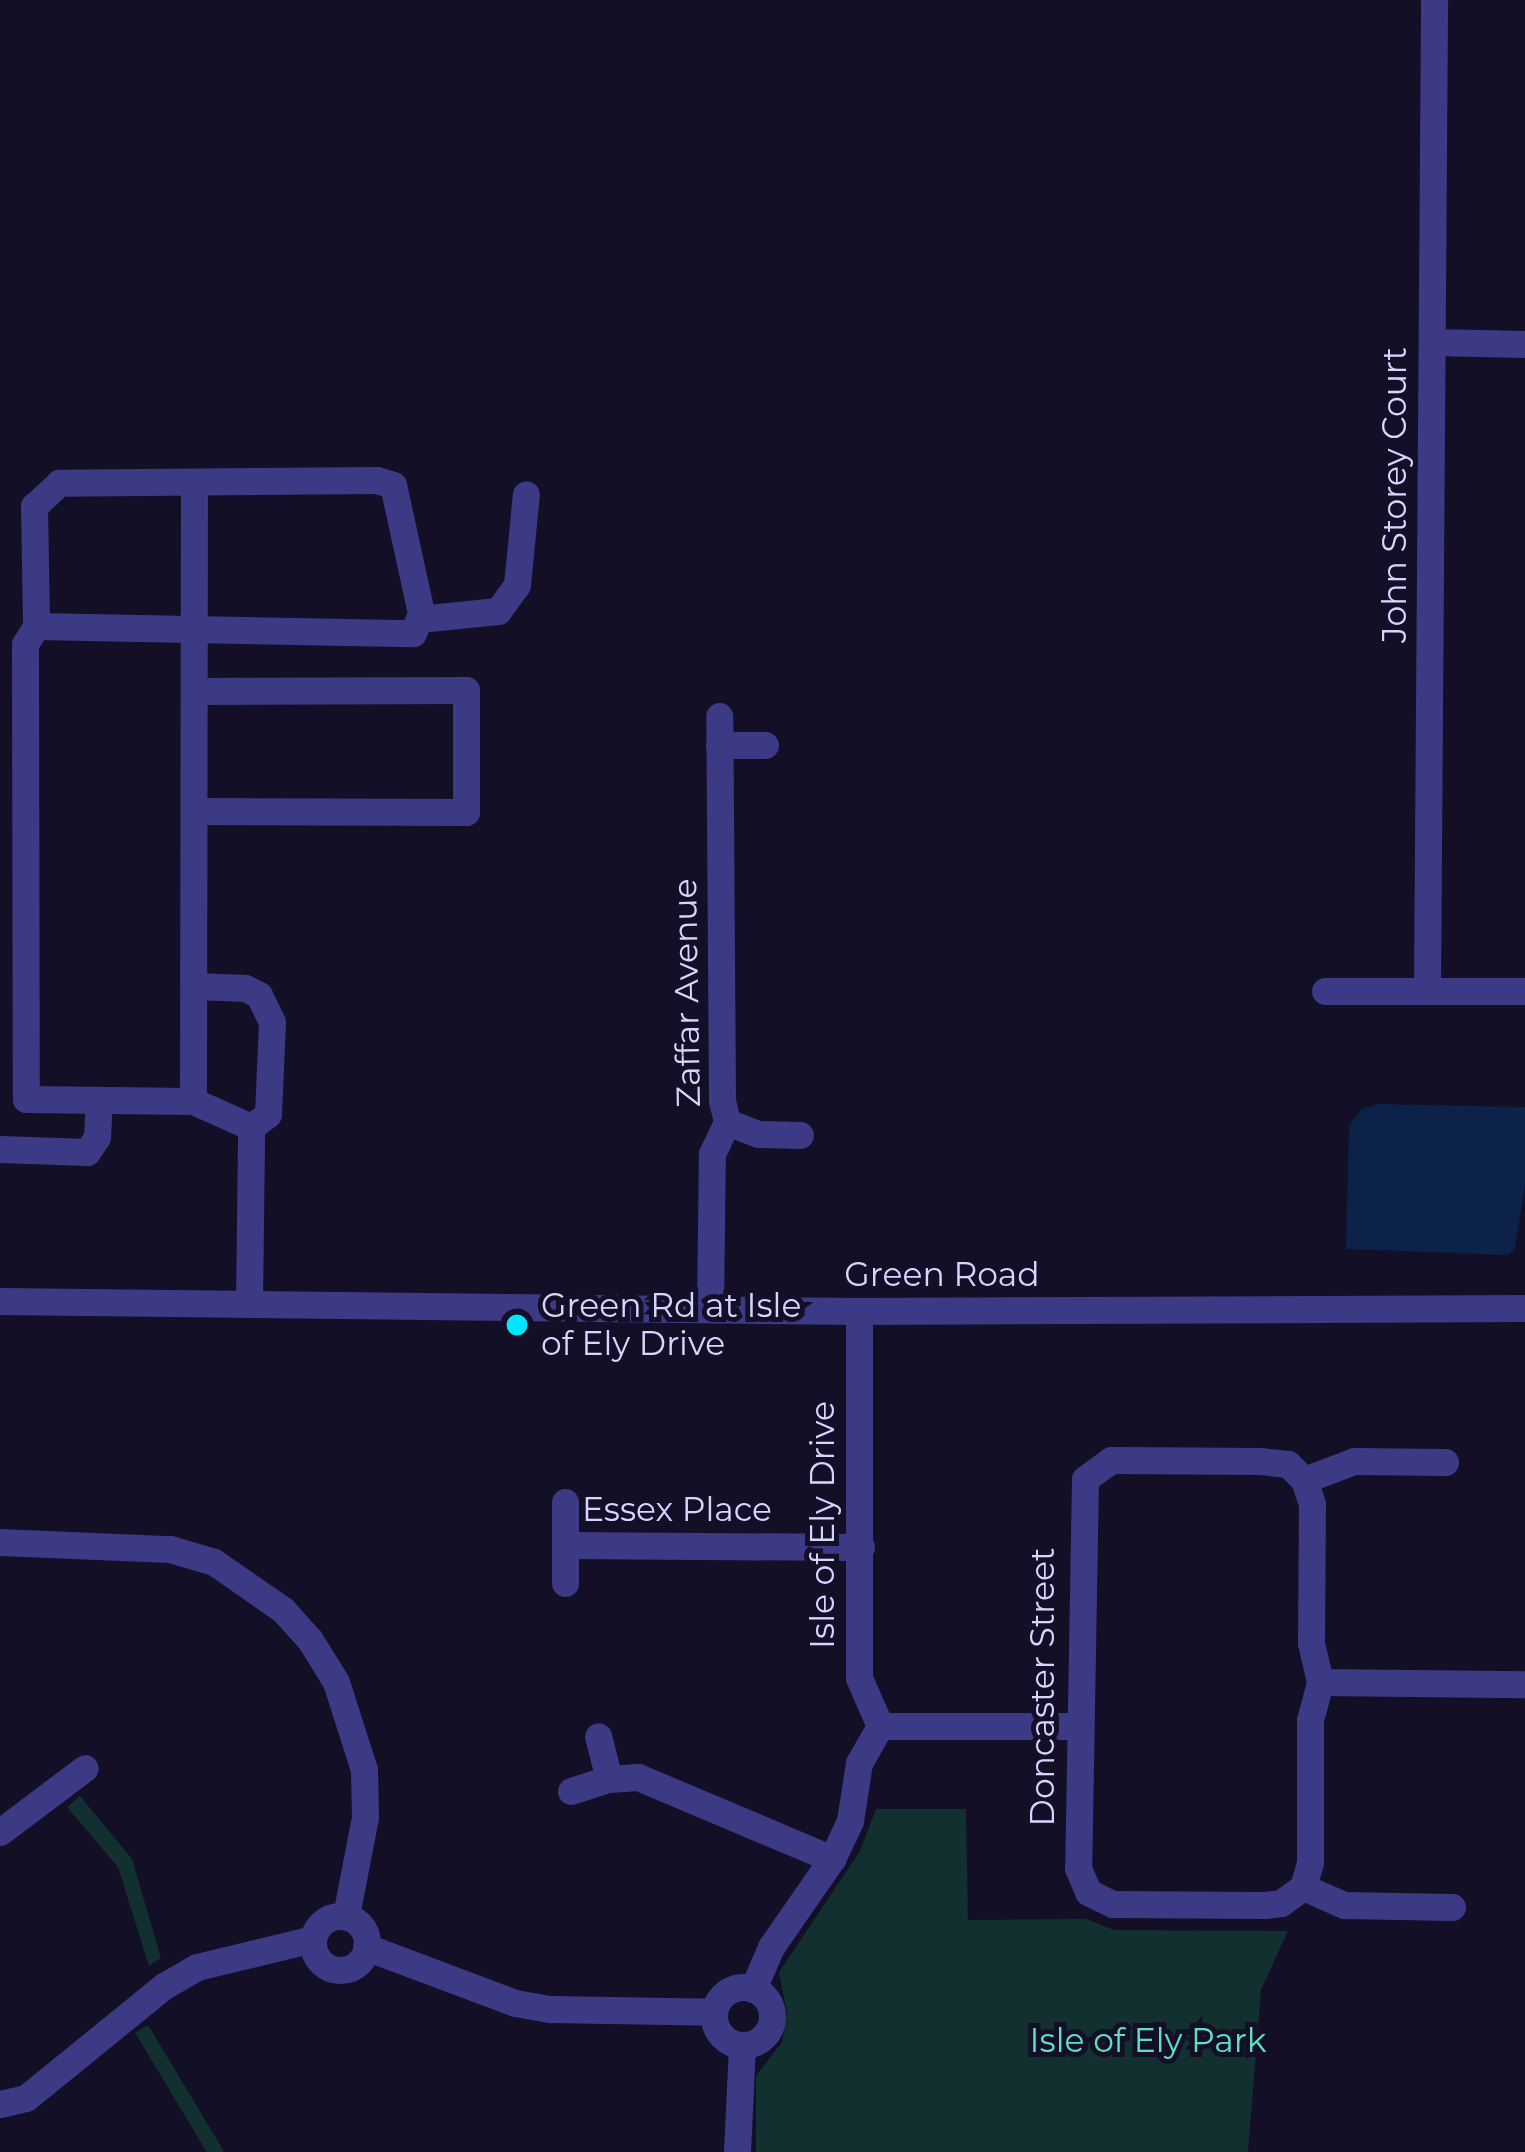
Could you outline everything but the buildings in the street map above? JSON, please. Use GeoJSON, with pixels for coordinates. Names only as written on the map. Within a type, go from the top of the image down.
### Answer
{"type":"FeatureCollection","features":[{"type":"Feature","properties":{"kind":"street","name":"John Storey Court"},"geometry":{"type":"LineString","coordinates":[[1427,990],[1434,0]]}},
{"type":"Feature","properties":{"kind":"street"},"geometry":{"type":"LineString","coordinates":[[1432,343],[1525,344]]}},
{"type":"Feature","properties":{"kind":"street"},"geometry":{"type":"LineString","coordinates":[[36,626],[413,633],[419,619],[393,485],[377,480],[59,483],[34,506],[36,626],[25,644],[26,1096],[9,1148],[87,1152],[97,1138],[99,1100]]}},
{"type":"Feature","properties":{"kind":"street"},"geometry":{"type":"LineString","coordinates":[[193,1101],[194,482]]}},
{"type":"Feature","properties":{"kind":"street"},"geometry":{"type":"LineString","coordinates":[[419,619],[498,611],[517,585],[526,494]]}},
{"type":"Feature","properties":{"kind":"street"},"geometry":{"type":"LineString","coordinates":[[195,691],[466,691],[466,812],[196,811]]}},
{"type":"Feature","properties":{"kind":"street","name":"Zaffar Avenue"},"geometry":{"type":"LineString","coordinates":[[710,1309],[712,1154],[727,1122],[722,1100],[719,716]]}},
{"type":"Feature","properties":{"kind":"street"},"geometry":{"type":"LineString","coordinates":[[719,745],[765,746]]}},
{"type":"Feature","properties":{"kind":"street"},"geometry":{"type":"LineString","coordinates":[[196,986],[245,988],[260,995],[272,1022],[268,1114],[250,1126]]}},
{"type":"Feature","properties":{"kind":"street"},"geometry":{"type":"LineString","coordinates":[[1324,991],[1525,992]]}},
{"type":"Feature","properties":{"kind":"street"},"geometry":{"type":"LineString","coordinates":[[26,1096],[193,1101],[250,1126]]}},
{"type":"Feature","properties":{"kind":"street"},"geometry":{"type":"LineString","coordinates":[[727,1122],[758,1134],[800,1135]]}},
{"type":"Feature","properties":{"kind":"street"},"geometry":{"type":"LineString","coordinates":[[249,1303],[250,1126]]}},
{"type":"Feature","properties":{"kind":"street","name":"Green Road"},"geometry":{"type":"LineString","coordinates":[[0,1301],[860,1311],[1525,1308]]}},
{"type":"Feature","properties":{"kind":"street","name":"Isle of Ely Drive"},"geometry":{"type":"LineString","coordinates":[[860,1311],[860,1678],[880,1726]]}},
{"type":"Feature","properties":{"kind":"street","name":"Doncaster Street"},"geometry":{"type":"LineString","coordinates":[[1303,1887],[1281,1903],[1265,1905],[1099,1902],[1078,1868],[1077,1726],[1085,1479],[1112,1460],[1154,1460],[1288,1464],[1304,1480]]}},
{"type":"Feature","properties":{"kind":"street"},"geometry":{"type":"LineString","coordinates":[[1445,1462],[1354,1461],[1304,1480],[1312,1504],[1311,1643],[1320,1682],[1310,1720],[1310,1862],[1303,1887],[1345,1905],[1452,1907]]}},
{"type":"Feature","properties":{"kind":"street","name":"Essex Place"},"geometry":{"type":"LineString","coordinates":[[565,1583],[566,1502]]}},
{"type":"Feature","properties":{"kind":"street"},"geometry":{"type":"LineString","coordinates":[[0,1542],[170,1550],[214,1562],[283,1610],[336,1682],[364,1770],[364,1817],[346,1916]]}},
{"type":"Feature","properties":{"kind":"street","name":"Essex Place"},"geometry":{"type":"LineString","coordinates":[[565,1545],[861,1547]]}},
{"type":"Feature","properties":{"kind":"street"},"geometry":{"type":"LineString","coordinates":[[1320,1682],[1525,1684]]}},
{"type":"Feature","properties":{"kind":"street"},"geometry":{"type":"LineString","coordinates":[[753,1989],[770,1947],[832,1859],[850,1820],[859,1763],[880,1726],[1077,1726]]}},
{"type":"Feature","properties":{"kind":"street"},"geometry":{"type":"LineString","coordinates":[[598,1736],[609,1779]]}},
{"type":"Feature","properties":{"kind":"street"},"geometry":{"type":"LineString","coordinates":[[0,1832],[85,1768]]}},
{"type":"Feature","properties":{"kind":"street"},"geometry":{"type":"LineString","coordinates":[[571,1791],[609,1779],[638,1777],[832,1859]]}},
{"type":"Feature","properties":{"kind":"street"},"geometry":{"type":"LineString","coordinates":[[0,2104],[26,2098],[164,1986],[197,1967],[313,1939],[324,1921],[346,1916],[362,1928],[366,1948],[356,1964],[335,1969],[318,1959],[313,1939]]}},
{"type":"Feature","properties":{"kind":"street"},"geometry":{"type":"LineString","coordinates":[[366,1948],[515,2003],[550,2009],[714,2012]]}},
{"type":"Feature","properties":{"kind":"street"},"geometry":{"type":"LineString","coordinates":[[753,1989],[767,2000],[772,2020],[762,2038],[742,2045],[721,2035],[714,2012],[728,1991],[753,1989]]}},
{"type":"Feature","properties":{"kind":"street"},"geometry":{"type":"LineString","coordinates":[[737,2152],[742,2045]]}},
{"type":"Feature","properties":{"kind":"green space"},"geometry":{"type":"Polygon","coordinates":[[[80,1796],[132,1859],[161,1958],[149,1966],[118,1867],[67,1807],[80,1796]]]}},
{"type":"Feature","properties":{"kind":"green space","name":"Isle of Ely Park"},"geometry":{"type":"Polygon","coordinates":[[[876,1809],[966,1809],[968,1920],[1086,1919],[1114,1930],[1288,1931],[1261,1990],[1248,2152],[756,2152],[756,2076],[782,2042],[787,2013],[779,1972],[860,1851],[876,1809]]]}},
{"type":"Feature","properties":{"kind":"green space"},"geometry":{"type":"Polygon","coordinates":[[[148,2025],[224,2151],[207,2152],[135,2033],[148,2025]]]}},
{"type":"Feature","properties":{"kind":"water"},"geometry":{"type":"Polygon","coordinates":[[[1379,1104],[1525,1107],[1525,1184],[1515,1248],[1508,1255],[1346,1249],[1349,1125],[1362,1109],[1379,1104]]]}},
{"type":"Feature","properties":{"kind":"place","name":"Green Rd at Isle of Ely Drive"},"geometry":{"type":"Point","coordinates":[517,1325]}}]}
